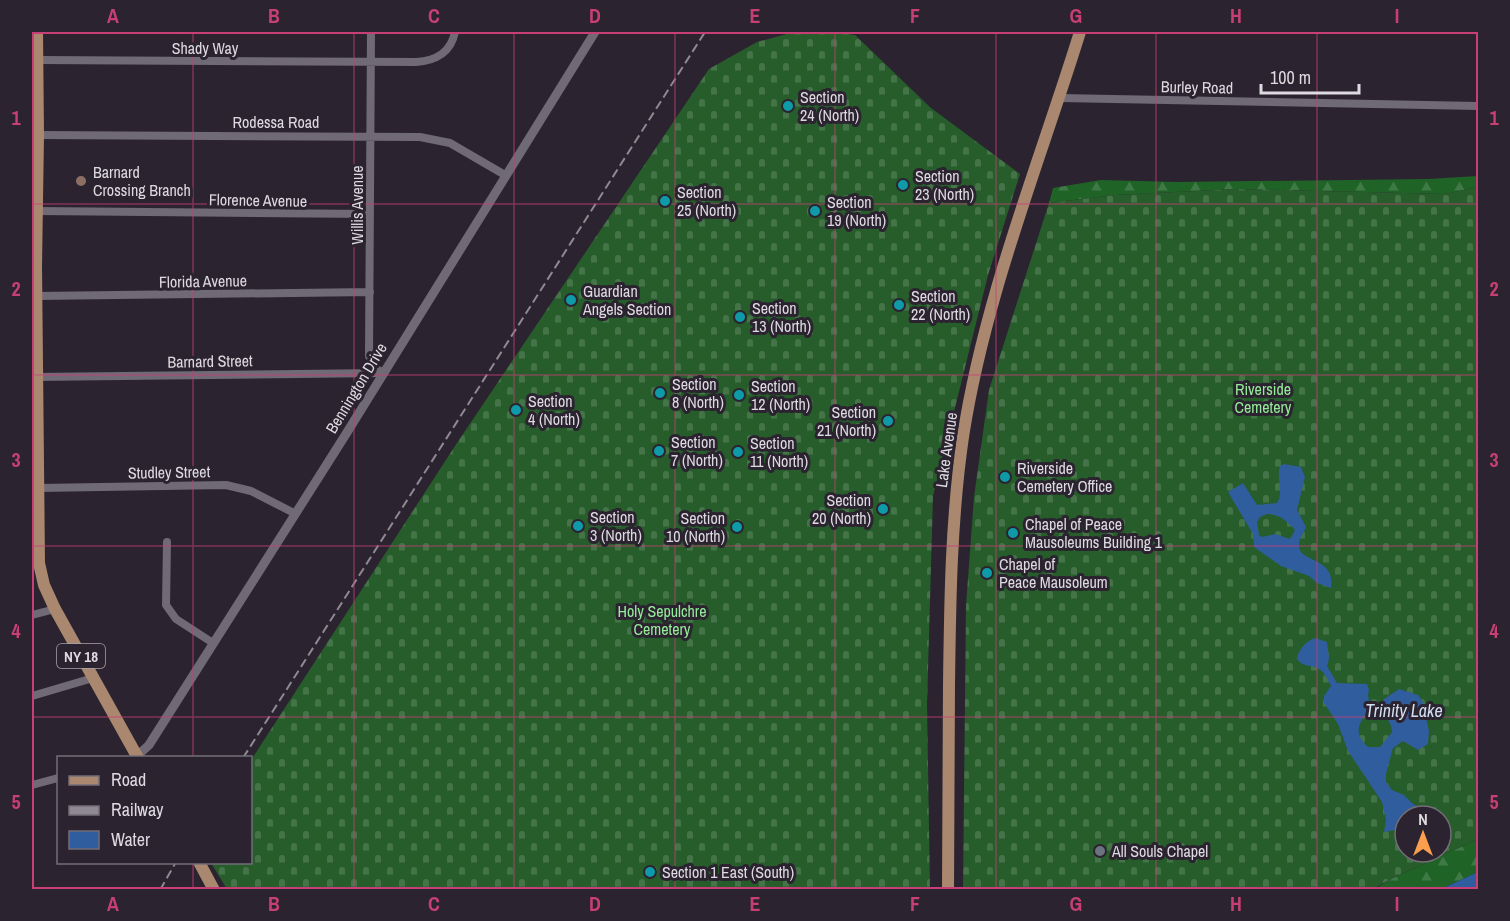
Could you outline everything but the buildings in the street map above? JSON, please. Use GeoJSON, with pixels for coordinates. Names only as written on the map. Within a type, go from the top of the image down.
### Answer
{"type":"FeatureCollection","features":[{"type":"Feature","properties":{"kind":"main road","name":"NY 18"},"geometry":{"type":"LineString","coordinates":[[35,32],[38,60],[35,119],[38,135],[34,378],[35,469],[38,488],[35,552],[41,575],[55,609],[134,756]]}},
{"type":"Feature","properties":{"kind":"main road","name":"Lake Avenue"},"geometry":{"type":"LineString","coordinates":[[948,890],[950,597],[953,535],[963,435],[978,363],[998,287],[1080,32]]}},
{"type":"Feature","properties":{"kind":"main road"},"geometry":{"type":"LineString","coordinates":[[200,864],[214,890]]}},
{"type":"Feature","properties":{"kind":"street","name":"Willis Avenue"},"geometry":{"type":"LineString","coordinates":[[372,32],[370,360],[373,367],[383,372]]}},
{"type":"Feature","properties":{"kind":"street","name":"Shady Way"},"geometry":{"type":"LineString","coordinates":[[38,60],[416,62],[434,59],[445,52],[455,32]]}},
{"type":"Feature","properties":{"kind":"street","name":"Bennington Drive"},"geometry":{"type":"LineString","coordinates":[[136,756],[149,745],[346,434],[594,32]]}},
{"type":"Feature","properties":{"kind":"street","name":"Burley Road"},"geometry":{"type":"LineString","coordinates":[[1059,98],[1479,106]]}},
{"type":"Feature","properties":{"kind":"street","name":"Rodessa Road"},"geometry":{"type":"LineString","coordinates":[[38,135],[420,137],[456,146],[505,175]]}},
{"type":"Feature","properties":{"kind":"street","name":"Florence Avenue"},"geometry":{"type":"LineString","coordinates":[[35,208],[370,214]]}},
{"type":"Feature","properties":{"kind":"street","name":"Florida Avenue"},"geometry":{"type":"LineString","coordinates":[[35,293],[370,292]]}},
{"type":"Feature","properties":{"kind":"street","name":"Barnard Street"},"geometry":{"type":"LineString","coordinates":[[34,378],[383,372]]}},
{"type":"Feature","properties":{"kind":"street","name":"Studley Street"},"geometry":{"type":"LineString","coordinates":[[38,488],[226,485],[258,494],[294,513]]}},
{"type":"Feature","properties":{"kind":"street"},"geometry":{"type":"LineString","coordinates":[[167,542],[166,605],[176,619],[213,643]]}},
{"type":"Feature","properties":{"kind":"street"},"geometry":{"type":"LineString","coordinates":[[32,615],[55,609]]}},
{"type":"Feature","properties":{"kind":"street"},"geometry":{"type":"LineString","coordinates":[[32,696],[93,678]]}},
{"type":"Feature","properties":{"kind":"street"},"geometry":{"type":"LineString","coordinates":[[32,785],[57,778]]}},
{"type":"Feature","properties":{"kind":"green space","name":"Holy Sepulchre Cemetery"},"geometry":{"type":"Polygon","coordinates":[[[794,32],[833,32],[855,35],[931,108],[1020,174],[988,275],[933,496],[927,705],[930,889],[227,889],[212,864],[252,864],[252,758],[457,443],[709,69],[757,42],[794,32]]]}},
{"type":"Feature","properties":{"kind":"green space"},"geometry":{"type":"Polygon","coordinates":[[[1478,176],[1478,187],[1445,194],[1235,189],[1115,195],[1049,203],[1053,188],[1101,180],[1177,182],[1429,179],[1478,176]]]}},
{"type":"Feature","properties":{"kind":"green space","name":"Riverside Cemetery"},"geometry":{"type":"Polygon","coordinates":[[[1478,187],[1478,839],[1453,850],[1453,804],[1393,804],[1393,864],[1424,864],[1373,889],[963,890],[966,606],[974,497],[989,390],[1049,203],[1115,195],[1235,189],[1445,194],[1478,187]]]}},
{"type":"Feature","properties":{"kind":"green space"},"geometry":{"type":"Polygon","coordinates":[[[1478,839],[1478,872],[1441,889],[1373,890],[1424,864],[1453,864],[1453,850],[1478,839]]]}},
{"type":"Feature","properties":{"kind":"water"},"geometry":{"type":"Polygon","coordinates":[[[1284,464],[1301,467],[1305,477],[1297,510],[1306,527],[1299,542],[1300,551],[1328,570],[1331,588],[1317,583],[1309,576],[1281,566],[1254,547],[1253,534],[1228,492],[1243,483],[1257,505],[1277,503],[1280,494],[1280,466],[1284,464]],[[1267,514],[1260,517],[1257,522],[1259,535],[1262,537],[1275,534],[1290,539],[1295,530],[1276,515],[1267,514]]]}},
{"type":"Feature","properties":{"kind":"water","name":"Trinity Lake"},"geometry":{"type":"Polygon","coordinates":[[[1315,638],[1327,642],[1329,659],[1327,666],[1337,683],[1367,684],[1370,706],[1359,726],[1359,731],[1368,747],[1380,747],[1392,732],[1382,708],[1384,699],[1399,689],[1418,695],[1422,700],[1429,731],[1428,744],[1418,750],[1403,741],[1393,748],[1386,774],[1386,782],[1392,790],[1404,795],[1413,804],[1393,804],[1393,830],[1384,832],[1386,820],[1382,802],[1348,751],[1338,724],[1324,703],[1324,696],[1331,686],[1326,677],[1319,669],[1302,664],[1297,659],[1303,646],[1315,638]]]}},
{"type":"Feature","properties":{"kind":"water"},"geometry":{"type":"Polygon","coordinates":[[[1478,872],[1478,889],[1441,889],[1478,872]]]}},
{"type":"Feature","properties":{"kind":"railway"},"geometry":{"type":"LineString","coordinates":[[244,756],[705,32]]}},
{"type":"Feature","properties":{"kind":"railway"},"geometry":{"type":"LineString","coordinates":[[160,890],[175,864]]}},
{"type":"Feature","properties":{"kind":"place","name":"Section 24 (North)"},"geometry":{"type":"Point","coordinates":[788,106]}},
{"type":"Feature","properties":{"kind":"place","name":"Barnard Crossing Branch"},"geometry":{"type":"Point","coordinates":[81,181]}},
{"type":"Feature","properties":{"kind":"place","name":"Section 23 (North)"},"geometry":{"type":"Point","coordinates":[903,185]}},
{"type":"Feature","properties":{"kind":"place","name":"Section 25 (North)"},"geometry":{"type":"Point","coordinates":[665,201]}},
{"type":"Feature","properties":{"kind":"place","name":"Section 19 (North)"},"geometry":{"type":"Point","coordinates":[815,211]}},
{"type":"Feature","properties":{"kind":"place","name":"Guardian Angels Section"},"geometry":{"type":"Point","coordinates":[571,300]}},
{"type":"Feature","properties":{"kind":"place","name":"Section 22 (North)"},"geometry":{"type":"Point","coordinates":[899,305]}},
{"type":"Feature","properties":{"kind":"place","name":"Section 13 (North)"},"geometry":{"type":"Point","coordinates":[740,317]}},
{"type":"Feature","properties":{"kind":"place","name":"Section 8 (North)"},"geometry":{"type":"Point","coordinates":[660,393]}},
{"type":"Feature","properties":{"kind":"place","name":"Section 12 (North)"},"geometry":{"type":"Point","coordinates":[739,395]}},
{"type":"Feature","properties":{"kind":"place","name":"Section 4 (North)"},"geometry":{"type":"Point","coordinates":[516,410]}},
{"type":"Feature","properties":{"kind":"place","name":"Section 21 (North)"},"geometry":{"type":"Point","coordinates":[888,421]}},
{"type":"Feature","properties":{"kind":"place","name":"Section 7 (North)"},"geometry":{"type":"Point","coordinates":[659,451]}},
{"type":"Feature","properties":{"kind":"place","name":"Section 11 (North)"},"geometry":{"type":"Point","coordinates":[738,452]}},
{"type":"Feature","properties":{"kind":"place","name":"Riverside Cemetery Office"},"geometry":{"type":"Point","coordinates":[1005,477]}},
{"type":"Feature","properties":{"kind":"place","name":"Section 20 (North)"},"geometry":{"type":"Point","coordinates":[883,509]}},
{"type":"Feature","properties":{"kind":"place","name":"Section 3 (North)"},"geometry":{"type":"Point","coordinates":[578,526]}},
{"type":"Feature","properties":{"kind":"place","name":"Section 10 (North)"},"geometry":{"type":"Point","coordinates":[737,527]}},
{"type":"Feature","properties":{"kind":"place","name":"Chapel of Peace Mausoleums Building 1"},"geometry":{"type":"Point","coordinates":[1013,533]}},
{"type":"Feature","properties":{"kind":"place","name":"Chapel of Peace Mausoleum"},"geometry":{"type":"Point","coordinates":[987,573]}},
{"type":"Feature","properties":{"kind":"place","name":"All Souls Chapel"},"geometry":{"type":"Point","coordinates":[1100,851]}},
{"type":"Feature","properties":{"kind":"place","name":"Section 1 East (South)"},"geometry":{"type":"Point","coordinates":[650,872]}}]}
